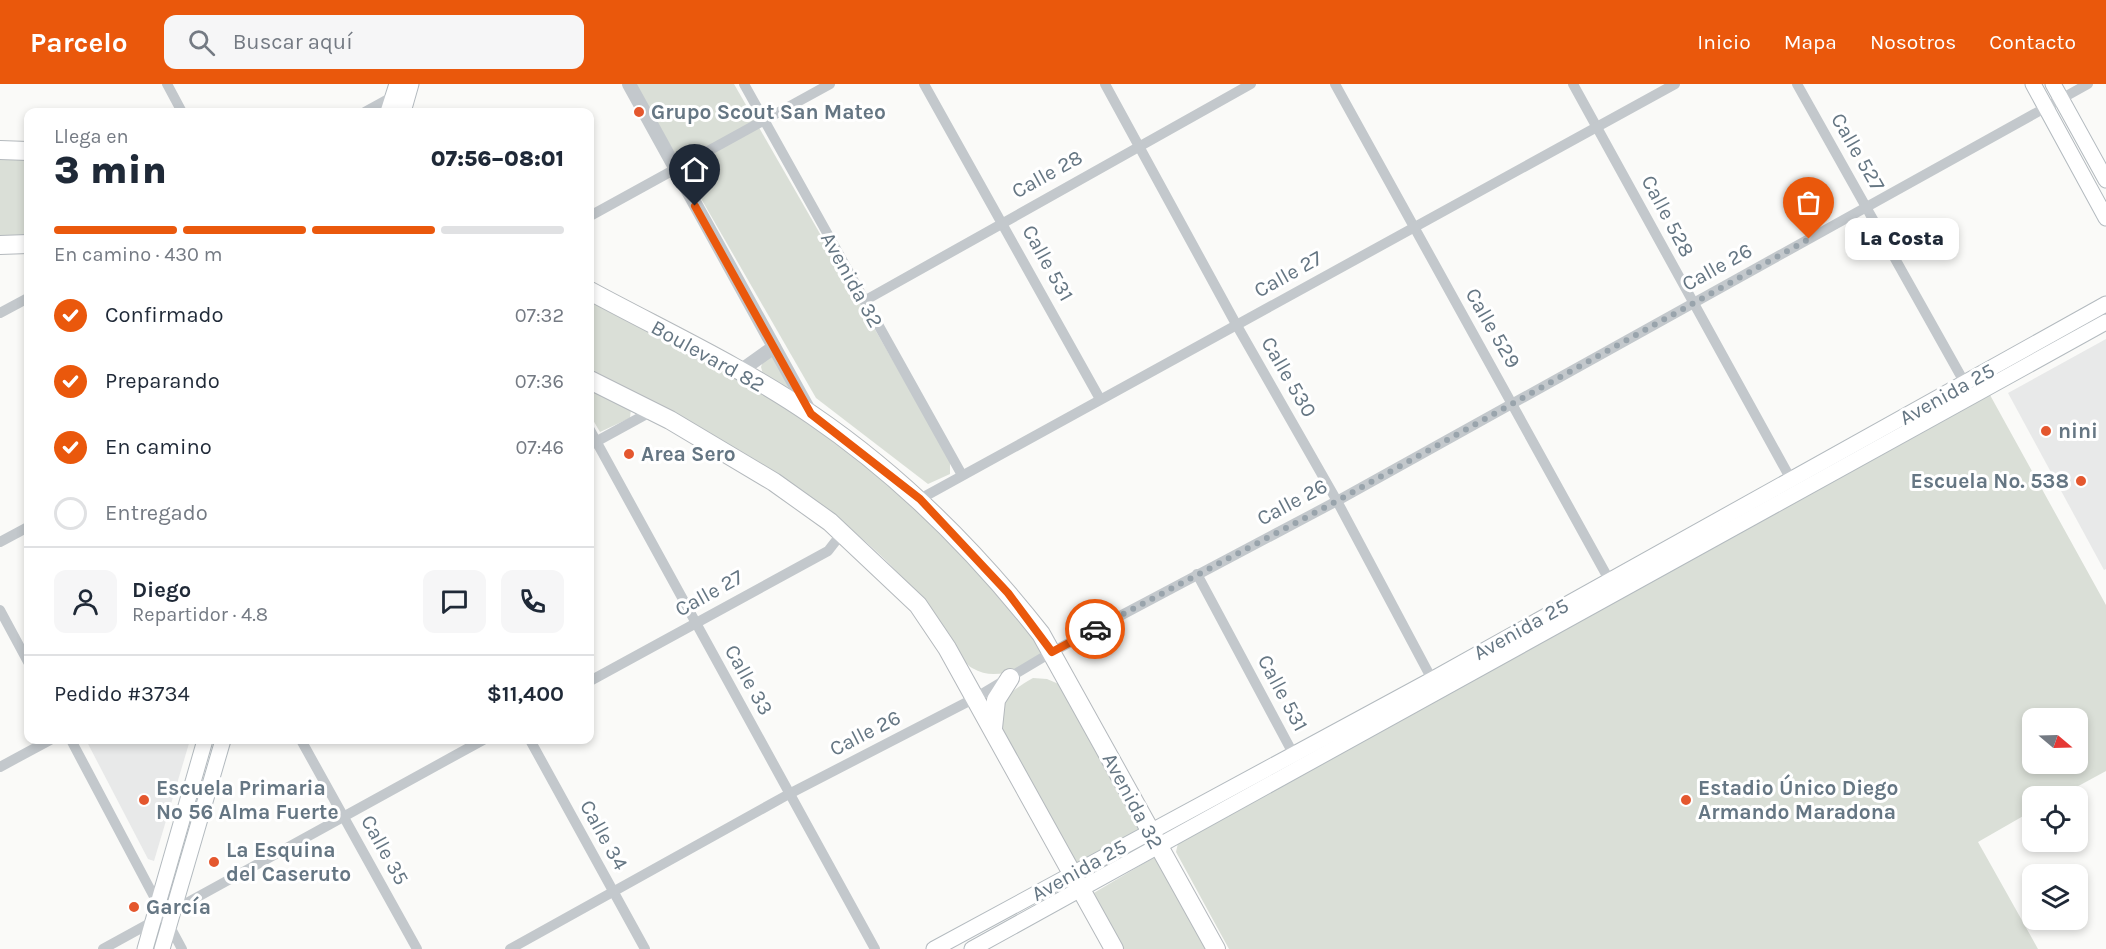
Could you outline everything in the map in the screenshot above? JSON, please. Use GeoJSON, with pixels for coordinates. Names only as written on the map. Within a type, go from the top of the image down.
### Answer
{"type":"FeatureCollection","features":[{"type":"Feature","properties":{"kind":"highway"},"geometry":{"type":"LineString","coordinates":[[0,150],[24,151]]}},
{"type":"Feature","properties":{"kind":"highway"},"geometry":{"type":"LineString","coordinates":[[0,245],[24,244]]}},
{"type":"Feature","properties":{"kind":"highway","name":"Boulevard 82"},"geometry":{"type":"LineString","coordinates":[[594,293],[740,372],[811,414],[920,499],[1008,593],[1052,652]]}},
{"type":"Feature","properties":{"kind":"highway"},"geometry":{"type":"LineString","coordinates":[[594,382],[652,411],[774,483],[842,533],[918,605],[947,648],[993,728],[1114,949]]}},
{"type":"Feature","properties":{"kind":"highway","name":"Avenida 32"},"geometry":{"type":"LineString","coordinates":[[1052,652],[1153,839],[1216,949]]}},
{"type":"Feature","properties":{"kind":"highway"},"geometry":{"type":"LineString","coordinates":[[993,728],[996,700],[1010,678]]}},
{"type":"Feature","properties":{"kind":"main road"},"geometry":{"type":"LineString","coordinates":[[2033,84],[2106,218]]}},
{"type":"Feature","properties":{"kind":"main road"},"geometry":{"type":"LineString","coordinates":[[2054,84],[2106,180]]}},
{"type":"Feature","properties":{"kind":"main road"},"geometry":{"type":"LineString","coordinates":[[392,108],[405,94]]}},
{"type":"Feature","properties":{"kind":"main road","name":"Avenida 25"},"geometry":{"type":"LineString","coordinates":[[1969,391],[2106,304]]}},
{"type":"Feature","properties":{"kind":"main road","name":"Avenida 25"},"geometry":{"type":"LineString","coordinates":[[972,949],[1076,882],[1153,839],[1969,391],[2106,322]]}},
{"type":"Feature","properties":{"kind":"main road"},"geometry":{"type":"LineString","coordinates":[[162,949],[163,915],[204,744]]}},
{"type":"Feature","properties":{"kind":"main road"},"geometry":{"type":"LineString","coordinates":[[145,949],[163,915],[222,744]]}},
{"type":"Feature","properties":{"kind":"main road","name":"Avenida 25"},"geometry":{"type":"LineString","coordinates":[[934,949],[1076,882]]}},
{"type":"Feature","properties":{"kind":"street"},"geometry":{"type":"LineString","coordinates":[[167,84],[180,108]]}},
{"type":"Feature","properties":{"kind":"street"},"geometry":{"type":"LineString","coordinates":[[629,84],[674,170],[811,414]]}},
{"type":"Feature","properties":{"kind":"street","name":"Avenida 32"},"geometry":{"type":"LineString","coordinates":[[744,84],[962,475]]}},
{"type":"Feature","properties":{"kind":"street"},"geometry":{"type":"LineString","coordinates":[[594,214],[830,84]]}},
{"type":"Feature","properties":{"kind":"street","name":"Calle 531"},"geometry":{"type":"LineString","coordinates":[[924,84],[1100,399]]}},
{"type":"Feature","properties":{"kind":"street","name":"Calle 530"},"geometry":{"type":"LineString","coordinates":[[1105,84],[1236,324],[1337,501],[1435,685]]}},
{"type":"Feature","properties":{"kind":"street","name":"Calle 28"},"geometry":{"type":"LineString","coordinates":[[864,300],[1251,84]]}},
{"type":"Feature","properties":{"kind":"street","name":"Calle 529"},"geometry":{"type":"LineString","coordinates":[[1335,84],[1613,586]]}},
{"type":"Feature","properties":{"kind":"street","name":"Calle 528"},"geometry":{"type":"LineString","coordinates":[[1573,84],[1795,486]]}},
{"type":"Feature","properties":{"kind":"street","name":"Calle 27"},"geometry":{"type":"LineString","coordinates":[[920,499],[1675,84]]}},
{"type":"Feature","properties":{"kind":"street","name":"Calle 527"},"geometry":{"type":"LineString","coordinates":[[1797,84],[1969,391]]}},
{"type":"Feature","properties":{"kind":"street","name":"Calle 26"},"geometry":{"type":"LineString","coordinates":[[510,949],[789,794],[975,698],[1052,652],[1337,501],[2088,84]]}},
{"type":"Feature","properties":{"kind":"street"},"geometry":{"type":"LineString","coordinates":[[374,108],[405,94]]}},
{"type":"Feature","properties":{"kind":"street"},"geometry":{"type":"LineString","coordinates":[[0,313],[24,300]]}},
{"type":"Feature","properties":{"kind":"street"},"geometry":{"type":"LineString","coordinates":[[740,372],[774,347]]}},
{"type":"Feature","properties":{"kind":"street"},"geometry":{"type":"LineString","coordinates":[[594,443],[652,411]]}},
{"type":"Feature","properties":{"kind":"street","name":"Calle 33"},"geometry":{"type":"LineString","coordinates":[[594,446],[875,949]]}},
{"type":"Feature","properties":{"kind":"street"},"geometry":{"type":"LineString","coordinates":[[0,542],[24,529]]}},
{"type":"Feature","properties":{"kind":"street","name":"Calle 27"},"geometry":{"type":"LineString","coordinates":[[594,679],[828,551],[842,533]]}},
{"type":"Feature","properties":{"kind":"street","name":"Calle 531"},"geometry":{"type":"LineString","coordinates":[[1197,574],[1297,761]]}},
{"type":"Feature","properties":{"kind":"street"},"geometry":{"type":"LineString","coordinates":[[0,610],[24,655]]}},
{"type":"Feature","properties":{"kind":"street"},"geometry":{"type":"LineString","coordinates":[[0,767],[43,744]]}},
{"type":"Feature","properties":{"kind":"street"},"geometry":{"type":"LineString","coordinates":[[73,744],[183,949]]}},
{"type":"Feature","properties":{"kind":"street","name":"Calle 35"},"geometry":{"type":"LineString","coordinates":[[303,744],[417,949]]}},
{"type":"Feature","properties":{"kind":"street"},"geometry":{"type":"LineString","coordinates":[[103,949],[476,744]]}},
{"type":"Feature","properties":{"kind":"street","name":"Calle 34"},"geometry":{"type":"LineString","coordinates":[[532,744],[645,949]]}},
{"type":"Feature","properties":{"kind":"shaded area"},"geometry":{"type":"Polygon","coordinates":[[[635,84],[734,84],[950,460],[950,474],[928,484],[816,398],[635,84]]]}},
{"type":"Feature","properties":{"kind":"shaded area"},"geometry":{"type":"Polygon","coordinates":[[[0,155],[24,156],[24,238],[0,238],[0,155]]]}},
{"type":"Feature","properties":{"kind":"shaded area"},"geometry":{"type":"Polygon","coordinates":[[[594,298],[761,391],[861,457],[970,558],[1046,651],[1011,671],[992,674],[972,668],[929,608],[878,553],[802,493],[698,429],[594,373],[594,298]]]}},
{"type":"Feature","properties":{"kind":"shaded area","name":"Escuela No. 538"},"geometry":{"type":"Polygon","coordinates":[[[2106,339],[2106,569],[2104,570],[2008,393],[2106,339]]]}},
{"type":"Feature","properties":{"kind":"shaded area"},"geometry":{"type":"Polygon","coordinates":[[[772,356],[791,390],[763,374],[761,367],[764,358],[772,356]]]}},
{"type":"Feature","properties":{"kind":"shaded area"},"geometry":{"type":"Polygon","coordinates":[[[594,389],[631,409],[630,418],[600,432],[594,422],[594,389]]]}},
{"type":"Feature","properties":{"kind":"shaded area"},"geometry":{"type":"Polygon","coordinates":[[[1990,395],[2106,605],[2106,771],[2078,786],[2022,786],[2022,817],[1978,842],[2022,920],[2022,930],[2027,930],[2038,949],[1229,949],[1176,852],[1178,843],[1990,395]]]}},
{"type":"Feature","properties":{"kind":"shaded area"},"geometry":{"type":"Polygon","coordinates":[[[1033,678],[1047,679],[1061,685],[1144,829],[1077,865],[1003,732],[1002,713],[1006,699],[1017,688],[1033,678]]]}},
{"type":"Feature","properties":{"kind":"shaded area","name":"Escuela Primaria No 56 Alma Fuerte"},"geometry":{"type":"Polygon","coordinates":[[[88,744],[189,744],[154,861],[148,859],[88,744]]]}},
{"type":"Feature","properties":{"kind":"shaded area"},"geometry":{"type":"Polygon","coordinates":[[[1158,855],[1210,949],[1123,949],[1092,894],[1158,855]]]}},
{"type":"Feature","properties":{"kind":"way so far"},"geometry":{"type":"LineString","coordinates":[[1095,629],[1337,501],[1809,239]]}},
{"type":"Feature","properties":{"kind":"place","name":"Grupo Scout San Mateo"},"geometry":{"type":"Point","coordinates":[639,112]}},
{"type":"Feature","properties":{"kind":"place","name":"La Costa"},"geometry":{"type":"Point","coordinates":[1809,239]}},
{"type":"Feature","properties":{"kind":"place","name":"nini"},"geometry":{"type":"Point","coordinates":[2046,431]}},
{"type":"Feature","properties":{"kind":"place","name":"Area Sero"},"geometry":{"type":"Point","coordinates":[629,454]}},
{"type":"Feature","properties":{"kind":"place","name":"Escuela No. 538"},"geometry":{"type":"Point","coordinates":[2081,481]}},
{"type":"Feature","properties":{"kind":"place","name":"Escuela Primaria No 56 Alma Fuerte"},"geometry":{"type":"Point","coordinates":[144,800]}},
{"type":"Feature","properties":{"kind":"place","name":"Estadio Único Diego Armando Maradona"},"geometry":{"type":"Point","coordinates":[1686,800]}},
{"type":"Feature","properties":{"kind":"place","name":"La Esquina del Caseruto"},"geometry":{"type":"Point","coordinates":[214,862]}},
{"type":"Feature","properties":{"kind":"place","name":"García"},"geometry":{"type":"Point","coordinates":[134,907]}},
{"type":"Feature","properties":{"kind":"route"},"geometry":{"type":"LineString","coordinates":[[695,206],[811,414],[920,499],[1008,593],[1041,634],[1052,652],[1095,629]]}}]}
